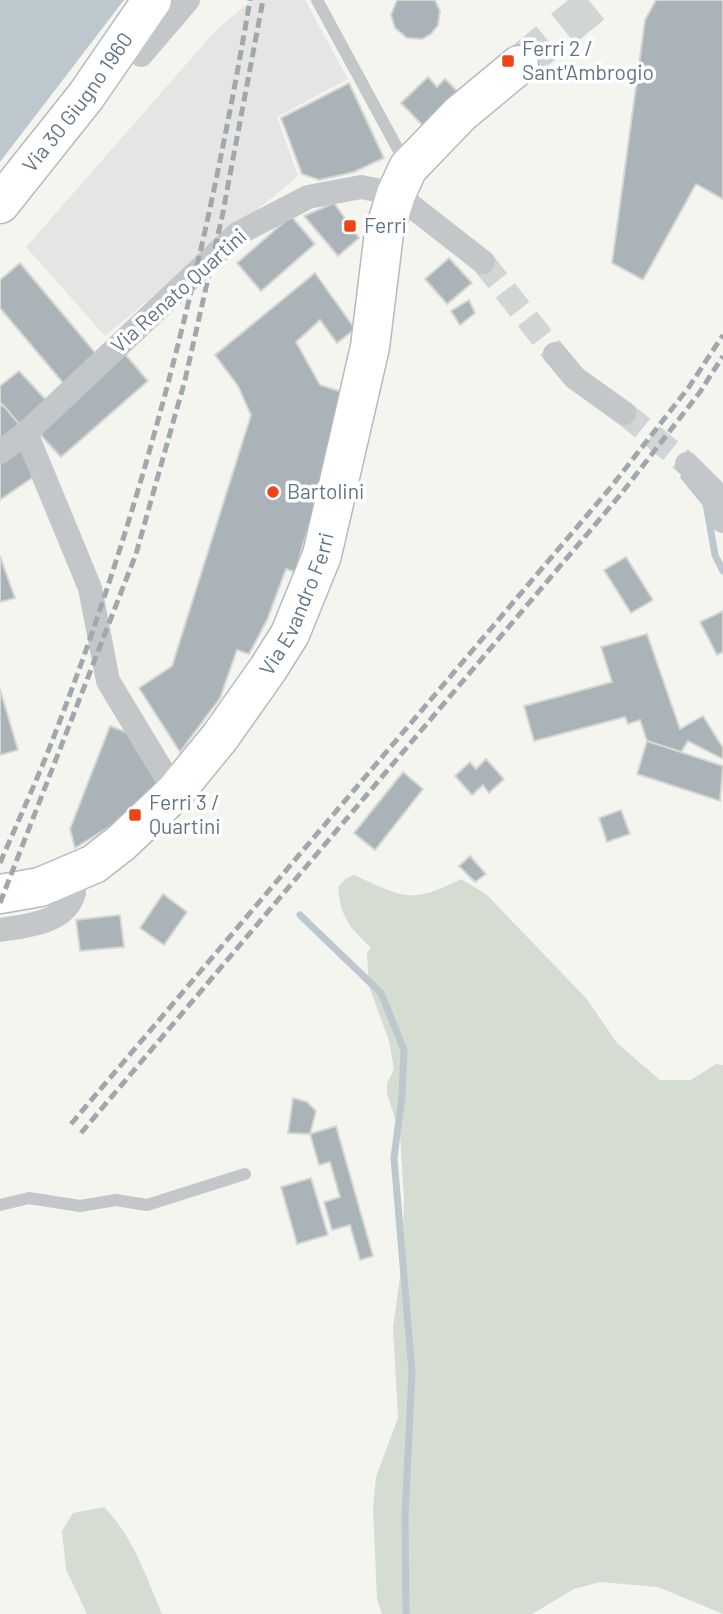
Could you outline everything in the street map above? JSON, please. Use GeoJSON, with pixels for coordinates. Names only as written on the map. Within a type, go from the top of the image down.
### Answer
{"type":"FeatureCollection","features":[{"type":"Feature","properties":{"kind":"main road","name":"Via 30 Giugno 1960"},"geometry":{"type":"LineString","coordinates":[[0,204],[86,96],[152,0]]}},
{"type":"Feature","properties":{"kind":"main road","name":"Via Evandro Ferri"},"geometry":{"type":"LineString","coordinates":[[0,894],[40,887],[94,864],[121,843],[175,792],[220,737],[290,634],[322,555],[370,347],[384,233],[402,181],[460,114],[519,65]]}},
{"type":"Feature","properties":{"kind":"street"},"geometry":{"type":"LineString","coordinates":[[141,55],[188,0]]}},
{"type":"Feature","properties":{"kind":"street"},"geometry":{"type":"LineString","coordinates":[[402,181],[483,262]]}},
{"type":"Feature","properties":{"kind":"street","name":"Via Renato Quartini"},"geometry":{"type":"LineString","coordinates":[[0,452],[26,433],[237,234],[307,197],[402,181]]}},
{"type":"Feature","properties":{"kind":"street"},"geometry":{"type":"LineString","coordinates":[[555,354],[575,378],[624,413]]}},
{"type":"Feature","properties":{"kind":"street"},"geometry":{"type":"LineString","coordinates":[[26,433],[90,588],[108,681],[175,792]]}},
{"type":"Feature","properties":{"kind":"street"},"geometry":{"type":"LineString","coordinates":[[687,464],[718,495],[723,521]]}},
{"type":"Feature","properties":{"kind":"street"},"geometry":{"type":"LineString","coordinates":[[0,930],[30,925],[61,913],[68,906],[74,892],[67,875]]}},
{"type":"Feature","properties":{"kind":"lane"},"geometry":{"type":"LineString","coordinates":[[317,0],[402,181]]}},
{"type":"Feature","properties":{"kind":"lane"},"geometry":{"type":"LineString","coordinates":[[0,1205],[29,1198],[80,1206],[116,1200],[148,1205],[245,1174]]}},
{"type":"Feature","properties":{"kind":"shaded area"},"geometry":{"type":"Polygon","coordinates":[[[0,0],[124,0],[0,162],[0,0]]]}},
{"type":"Feature","properties":{"kind":"shaded area"},"geometry":{"type":"Polygon","coordinates":[[[252,0],[305,0],[348,79],[277,117],[298,176],[105,336],[26,247],[216,30],[252,0]]]}},
{"type":"Feature","properties":{"kind":"shaded area"},"geometry":{"type":"Polygon","coordinates":[[[354,875],[384,889],[407,895],[430,892],[461,879],[486,894],[586,998],[617,1043],[660,1080],[691,1080],[716,1064],[723,1065],[723,1614],[658,1587],[600,1582],[574,1589],[532,1614],[382,1614],[377,1599],[373,1508],[376,1477],[398,1418],[393,1327],[402,1263],[404,1198],[400,1134],[387,1094],[387,1083],[394,1069],[389,1041],[369,986],[367,953],[371,948],[347,921],[339,898],[338,887],[345,879],[354,875]]]}},
{"type":"Feature","properties":{"kind":"shaded area"},"geometry":{"type":"Polygon","coordinates":[[[104,1507],[131,1544],[162,1614],[87,1614],[66,1569],[62,1531],[73,1513],[104,1507]]]}},
{"type":"Feature","properties":{"kind":"building"},"geometry":{"type":"Polygon","coordinates":[[[397,0],[435,0],[440,11],[438,25],[431,34],[422,39],[407,38],[395,28],[391,15],[397,0]]]}},
{"type":"Feature","properties":{"kind":"building"},"geometry":{"type":"Polygon","coordinates":[[[656,0],[723,0],[723,199],[696,184],[643,280],[612,263],[645,20],[656,0]]]}},
{"type":"Feature","properties":{"kind":"building"},"geometry":{"type":"Polygon","coordinates":[[[428,77],[437,87],[445,79],[460,94],[425,128],[401,103],[428,77]]]}},
{"type":"Feature","properties":{"kind":"building"},"geometry":{"type":"Polygon","coordinates":[[[349,83],[384,158],[354,172],[319,180],[302,174],[281,118],[349,83]]]}},
{"type":"Feature","properties":{"kind":"building"},"geometry":{"type":"Polygon","coordinates":[[[334,203],[359,238],[338,256],[304,216],[334,203]]]}},
{"type":"Feature","properties":{"kind":"building"},"geometry":{"type":"Polygon","coordinates":[[[291,216],[315,244],[261,291],[237,263],[291,216]]]}},
{"type":"Feature","properties":{"kind":"building"},"geometry":{"type":"Polygon","coordinates":[[[449,258],[472,283],[447,304],[425,279],[449,258]]]}},
{"type":"Feature","properties":{"kind":"building"},"geometry":{"type":"Polygon","coordinates":[[[20,263],[98,356],[64,384],[0,308],[0,280],[20,263]]]}},
{"type":"Feature","properties":{"kind":"building","name":"Bartolini"},"geometry":{"type":"Polygon","coordinates":[[[315,273],[355,329],[337,343],[320,320],[296,342],[320,385],[348,394],[295,572],[286,569],[267,620],[249,654],[237,650],[220,698],[180,752],[139,688],[172,666],[251,415],[238,386],[215,355],[315,273]]]}},
{"type":"Feature","properties":{"kind":"building"},"geometry":{"type":"Polygon","coordinates":[[[469,300],[475,313],[460,325],[451,311],[469,300]]]}},
{"type":"Feature","properties":{"kind":"building"},"geometry":{"type":"Polygon","coordinates":[[[124,353],[148,381],[61,457],[36,430],[124,353]]]}},
{"type":"Feature","properties":{"kind":"building"},"geometry":{"type":"Polygon","coordinates":[[[19,371],[47,401],[19,424],[0,402],[0,386],[19,371]]]}},
{"type":"Feature","properties":{"kind":"building"},"geometry":{"type":"Polygon","coordinates":[[[3,405],[19,424],[0,444],[0,407],[3,405]]]}},
{"type":"Feature","properties":{"kind":"building"},"geometry":{"type":"Polygon","coordinates":[[[20,447],[39,473],[0,500],[0,462],[20,447]]]}},
{"type":"Feature","properties":{"kind":"building"},"geometry":{"type":"Polygon","coordinates":[[[0,556],[15,598],[0,602],[0,556]]]}},
{"type":"Feature","properties":{"kind":"building"},"geometry":{"type":"Polygon","coordinates":[[[626,557],[653,600],[631,613],[604,570],[626,557]]]}},
{"type":"Feature","properties":{"kind":"building"},"geometry":{"type":"Polygon","coordinates":[[[723,611],[723,652],[717,655],[700,622],[723,611]]]}},
{"type":"Feature","properties":{"kind":"building"},"geometry":{"type":"Polygon","coordinates":[[[647,634],[680,729],[703,716],[723,748],[723,759],[688,741],[681,752],[647,741],[640,720],[628,724],[625,717],[534,741],[524,706],[612,682],[601,647],[647,634]]]}},
{"type":"Feature","properties":{"kind":"building"},"geometry":{"type":"Polygon","coordinates":[[[0,689],[18,750],[0,755],[0,689]]]}},
{"type":"Feature","properties":{"kind":"building"},"geometry":{"type":"Polygon","coordinates":[[[110,726],[131,734],[161,783],[125,817],[75,848],[70,829],[110,726]]]}},
{"type":"Feature","properties":{"kind":"building"},"geometry":{"type":"Polygon","coordinates":[[[647,741],[723,766],[720,801],[637,774],[647,741]]]}},
{"type":"Feature","properties":{"kind":"building"},"geometry":{"type":"Polygon","coordinates":[[[486,759],[504,779],[489,793],[483,785],[472,795],[455,776],[470,762],[476,769],[486,759]]]}},
{"type":"Feature","properties":{"kind":"building"},"geometry":{"type":"Polygon","coordinates":[[[403,772],[423,789],[375,850],[354,833],[403,772]]]}},
{"type":"Feature","properties":{"kind":"building"},"geometry":{"type":"Polygon","coordinates":[[[621,810],[630,834],[607,842],[599,818],[621,810]]]}},
{"type":"Feature","properties":{"kind":"building"},"geometry":{"type":"Polygon","coordinates":[[[470,856],[486,874],[475,882],[459,866],[470,856]]]}},
{"type":"Feature","properties":{"kind":"building"},"geometry":{"type":"Polygon","coordinates":[[[163,894],[187,912],[164,945],[140,928],[163,894]]]}},
{"type":"Feature","properties":{"kind":"building"},"geometry":{"type":"Polygon","coordinates":[[[120,915],[124,947],[80,951],[76,920],[120,915]]]}},
{"type":"Feature","properties":{"kind":"building"},"geometry":{"type":"Polygon","coordinates":[[[293,1098],[307,1102],[316,1111],[310,1134],[288,1133],[293,1098]]]}},
{"type":"Feature","properties":{"kind":"building"},"geometry":{"type":"Polygon","coordinates":[[[336,1126],[373,1256],[360,1260],[350,1225],[332,1230],[324,1202],[340,1197],[330,1162],[319,1165],[310,1134],[336,1126]]]}},
{"type":"Feature","properties":{"kind":"building"},"geometry":{"type":"Polygon","coordinates":[[[311,1178],[328,1235],[297,1244],[281,1187],[311,1178]]]}},
{"type":"Feature","properties":{"kind":"waterway"},"geometry":{"type":"LineString","coordinates":[[684,477],[706,504],[715,555],[723,571]]}},
{"type":"Feature","properties":{"kind":"waterway"},"geometry":{"type":"LineString","coordinates":[[300,915],[381,993],[404,1050],[402,1096],[394,1158],[412,1372],[405,1516],[406,1614]]}},
{"type":"Feature","properties":{"kind":"tunnel"},"geometry":{"type":"LineString","coordinates":[[519,65],[598,0]]}},
{"type":"Feature","properties":{"kind":"tunnel"},"geometry":{"type":"LineString","coordinates":[[483,262],[555,354]]}},
{"type":"Feature","properties":{"kind":"tunnel"},"geometry":{"type":"LineString","coordinates":[[624,413],[687,464]]}},
{"type":"Feature","properties":{"kind":"railway"},"geometry":{"type":"LineString","coordinates":[[0,863],[49,748],[89,642],[146,462],[215,186],[250,0]]}},
{"type":"Feature","properties":{"kind":"railway"},"geometry":{"type":"LineString","coordinates":[[0,903],[136,554],[185,380],[222,217],[263,0]]}},
{"type":"Feature","properties":{"kind":"railway"},"geometry":{"type":"LineString","coordinates":[[71,1124],[611,487],[689,387],[723,335]]}},
{"type":"Feature","properties":{"kind":"railway"},"geometry":{"type":"LineString","coordinates":[[81,1133],[621,494],[700,392],[723,356]]}},
{"type":"Feature","properties":{"kind":"place","name":"Ferri 2 / Sant'Ambrogio"},"geometry":{"type":"Point","coordinates":[508,61]}},
{"type":"Feature","properties":{"kind":"place","name":"Ferri"},"geometry":{"type":"Point","coordinates":[350,226]}},
{"type":"Feature","properties":{"kind":"place","name":"Bartolini"},"geometry":{"type":"Point","coordinates":[273,492]}},
{"type":"Feature","properties":{"kind":"place","name":"Ferri 3 / Quartini"},"geometry":{"type":"Point","coordinates":[135,815]}}]}
